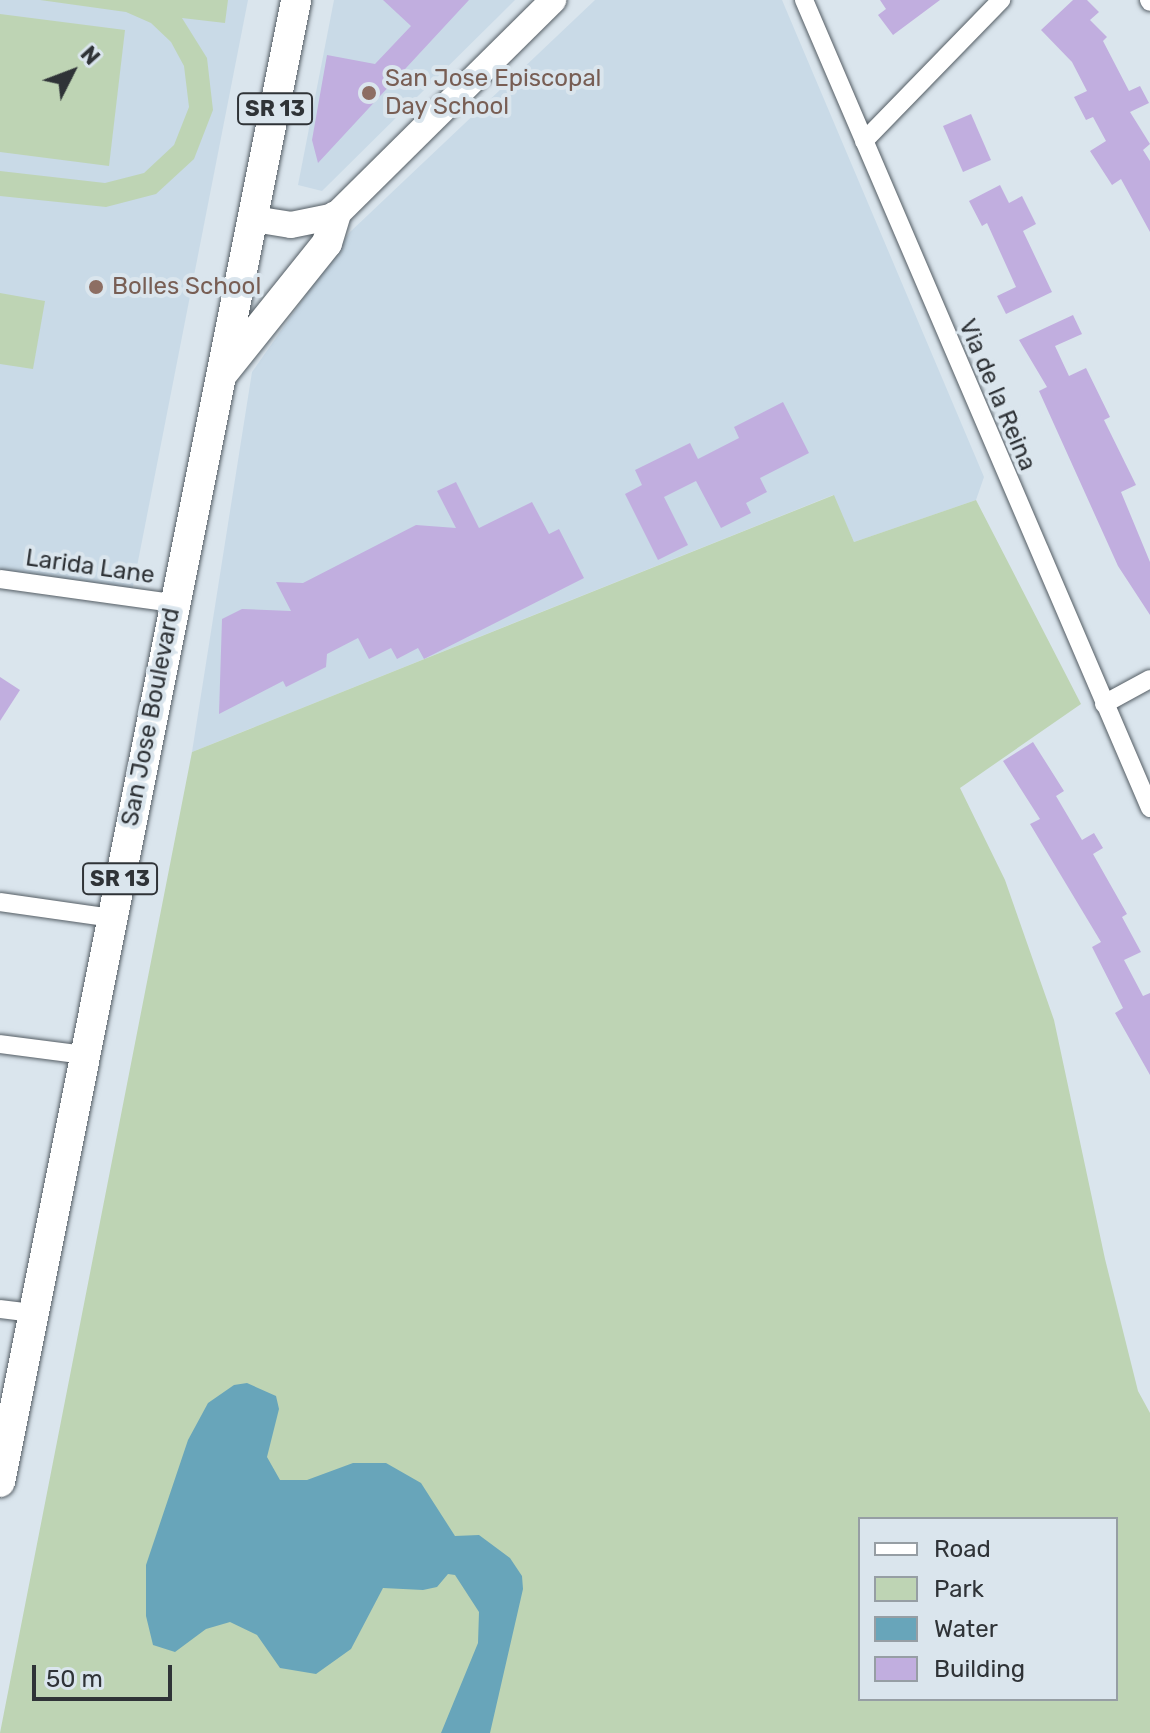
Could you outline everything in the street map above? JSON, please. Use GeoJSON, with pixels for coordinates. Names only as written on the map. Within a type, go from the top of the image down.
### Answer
{"type":"FeatureCollection","features":[{"type":"Feature","properties":{"kind":"main road","name":"San Jose Boulevard"},"geometry":{"type":"LineString","coordinates":[[0,1482],[173,603],[254,219],[296,0]]}},
{"type":"Feature","properties":{"kind":"main road"},"geometry":{"type":"LineString","coordinates":[[219,378],[327,243],[335,216],[553,0]]}},
{"type":"Feature","properties":{"kind":"main road"},"geometry":{"type":"LineString","coordinates":[[254,219],[291,225],[335,216]]}},
{"type":"Feature","properties":{"kind":"street","name":"Via de la Reina"},"geometry":{"type":"LineString","coordinates":[[804,0],[1150,808]]}},
{"type":"Feature","properties":{"kind":"street"},"geometry":{"type":"LineString","coordinates":[[864,141],[1001,0]]}},
{"type":"Feature","properties":{"kind":"street","name":"Larida Lane"},"geometry":{"type":"LineString","coordinates":[[0,579],[173,603]]}},
{"type":"Feature","properties":{"kind":"street"},"geometry":{"type":"LineString","coordinates":[[1104,704],[1150,679]]}},
{"type":"Feature","properties":{"kind":"street"},"geometry":{"type":"LineString","coordinates":[[0,902],[113,918]]}},
{"type":"Feature","properties":{"kind":"street"},"geometry":{"type":"LineString","coordinates":[[0,1044],[85,1055]]}},
{"type":"Feature","properties":{"kind":"street"},"geometry":{"type":"LineString","coordinates":[[0,1309],[34,1313]]}},
{"type":"Feature","properties":{"kind":"shaded area","name":"Bolles School"},"geometry":{"type":"Polygon","coordinates":[[[0,0],[248,0],[132,592],[0,573],[0,0]]]}},
{"type":"Feature","properties":{"kind":"shaded area","name":"San Jose Episcopal Day School"},"geometry":{"type":"Polygon","coordinates":[[[334,0],[515,0],[322,191],[298,185],[334,0]]]}},
{"type":"Feature","properties":{"kind":"shaded area"},"geometry":{"type":"Polygon","coordinates":[[[595,0],[782,0],[984,477],[976,500],[854,542],[833,495],[192,752],[252,372],[350,232],[595,0]]]}},
{"type":"Feature","properties":{"kind":"green space"},"geometry":{"type":"Polygon","coordinates":[[[40,0],[228,0],[225,23],[182,18],[207,58],[213,110],[194,159],[156,194],[106,207],[0,196],[0,171],[105,183],[144,173],[174,145],[189,107],[184,66],[171,42],[151,23],[126,12],[40,0]]]}},
{"type":"Feature","properties":{"kind":"green space"},"geometry":{"type":"Polygon","coordinates":[[[0,14],[125,30],[109,166],[0,152],[0,14]]]}},
{"type":"Feature","properties":{"kind":"green space"},"geometry":{"type":"Polygon","coordinates":[[[0,293],[45,301],[33,369],[0,364],[0,293]]]}},
{"type":"Feature","properties":{"kind":"green space"},"geometry":{"type":"Polygon","coordinates":[[[834,495],[854,542],[976,500],[1081,704],[960,788],[1005,880],[1054,1020],[1105,1259],[1138,1391],[1150,1413],[1150,1733],[0,1733],[192,752],[834,495]]]}},
{"type":"Feature","properties":{"kind":"water"},"geometry":{"type":"Polygon","coordinates":[[[247,1383],[276,1396],[279,1409],[267,1457],[280,1480],[307,1480],[353,1463],[386,1463],[421,1483],[455,1536],[479,1535],[510,1558],[522,1576],[523,1589],[490,1733],[441,1733],[478,1643],[479,1612],[455,1575],[448,1574],[437,1587],[423,1590],[383,1588],[351,1649],[316,1674],[280,1668],[257,1635],[230,1622],[206,1629],[175,1652],[153,1645],[146,1616],[146,1565],[188,1440],[208,1403],[234,1385],[247,1383]]]}},
{"type":"Feature","properties":{"kind":"building"},"geometry":{"type":"Polygon","coordinates":[[[383,0],[469,0],[318,163],[312,140],[327,55],[375,64],[411,26],[383,0]]]}},
{"type":"Feature","properties":{"kind":"building"},"geometry":{"type":"Polygon","coordinates":[[[880,0],[940,0],[893,35],[878,15],[886,9],[880,0]]]}},
{"type":"Feature","properties":{"kind":"building"},"geometry":{"type":"Polygon","coordinates":[[[1073,0],[1087,0],[1099,12],[1090,20],[1107,37],[1103,41],[1129,91],[1140,86],[1149,103],[1130,112],[1150,144],[1143,150],[1150,161],[1150,232],[1121,179],[1112,185],[1090,151],[1106,141],[1093,117],[1086,120],[1074,97],[1087,91],[1072,62],[1041,30],[1073,0]]]}},
{"type":"Feature","properties":{"kind":"building"},"geometry":{"type":"Polygon","coordinates":[[[971,114],[991,160],[963,172],[943,126],[971,114]]]}},
{"type":"Feature","properties":{"kind":"building"},"geometry":{"type":"Polygon","coordinates":[[[1000,185],[1009,203],[1022,196],[1036,224],[1023,231],[1052,292],[1006,314],[997,296],[1016,287],[987,223],[982,226],[969,201],[1000,185]]]}},
{"type":"Feature","properties":{"kind":"building"},"geometry":{"type":"Polygon","coordinates":[[[1073,315],[1082,334],[1055,346],[1069,376],[1086,368],[1110,417],[1104,420],[1136,485],[1121,492],[1150,562],[1150,615],[1118,566],[1039,391],[1047,387],[1019,340],[1073,315]]]}},
{"type":"Feature","properties":{"kind":"building"},"geometry":{"type":"Polygon","coordinates":[[[783,402],[809,453],[760,478],[767,492],[746,503],[751,513],[721,528],[696,481],[664,497],[688,545],[658,560],[625,494],[642,485],[635,470],[690,443],[698,459],[739,438],[734,427],[783,402]]]}},
{"type":"Feature","properties":{"kind":"building"},"geometry":{"type":"Polygon","coordinates":[[[456,482],[479,528],[532,502],[549,534],[559,529],[584,578],[424,659],[418,648],[397,659],[391,648],[369,659],[358,638],[327,654],[326,667],[286,687],[283,681],[219,714],[222,619],[242,609],[291,611],[276,582],[303,583],[416,525],[456,528],[437,491],[456,482]]]}},
{"type":"Feature","properties":{"kind":"building"},"geometry":{"type":"Polygon","coordinates":[[[0,677],[20,690],[0,721],[0,677]]]}},
{"type":"Feature","properties":{"kind":"building"},"geometry":{"type":"Polygon","coordinates":[[[1033,742],[1064,791],[1056,796],[1082,840],[1094,833],[1103,848],[1093,854],[1127,914],[1122,917],[1141,952],[1124,960],[1143,996],[1150,993],[1150,1075],[1115,1013],[1123,1008],[1092,947],[1101,942],[1030,824],[1040,819],[1003,761],[1033,742]]]}},
{"type":"Feature","properties":{"kind":"place","name":"San Jose Episcopal Day School"},"geometry":{"type":"Point","coordinates":[369,93]}},
{"type":"Feature","properties":{"kind":"place","name":"Bolles School"},"geometry":{"type":"Point","coordinates":[96,287]}}]}
